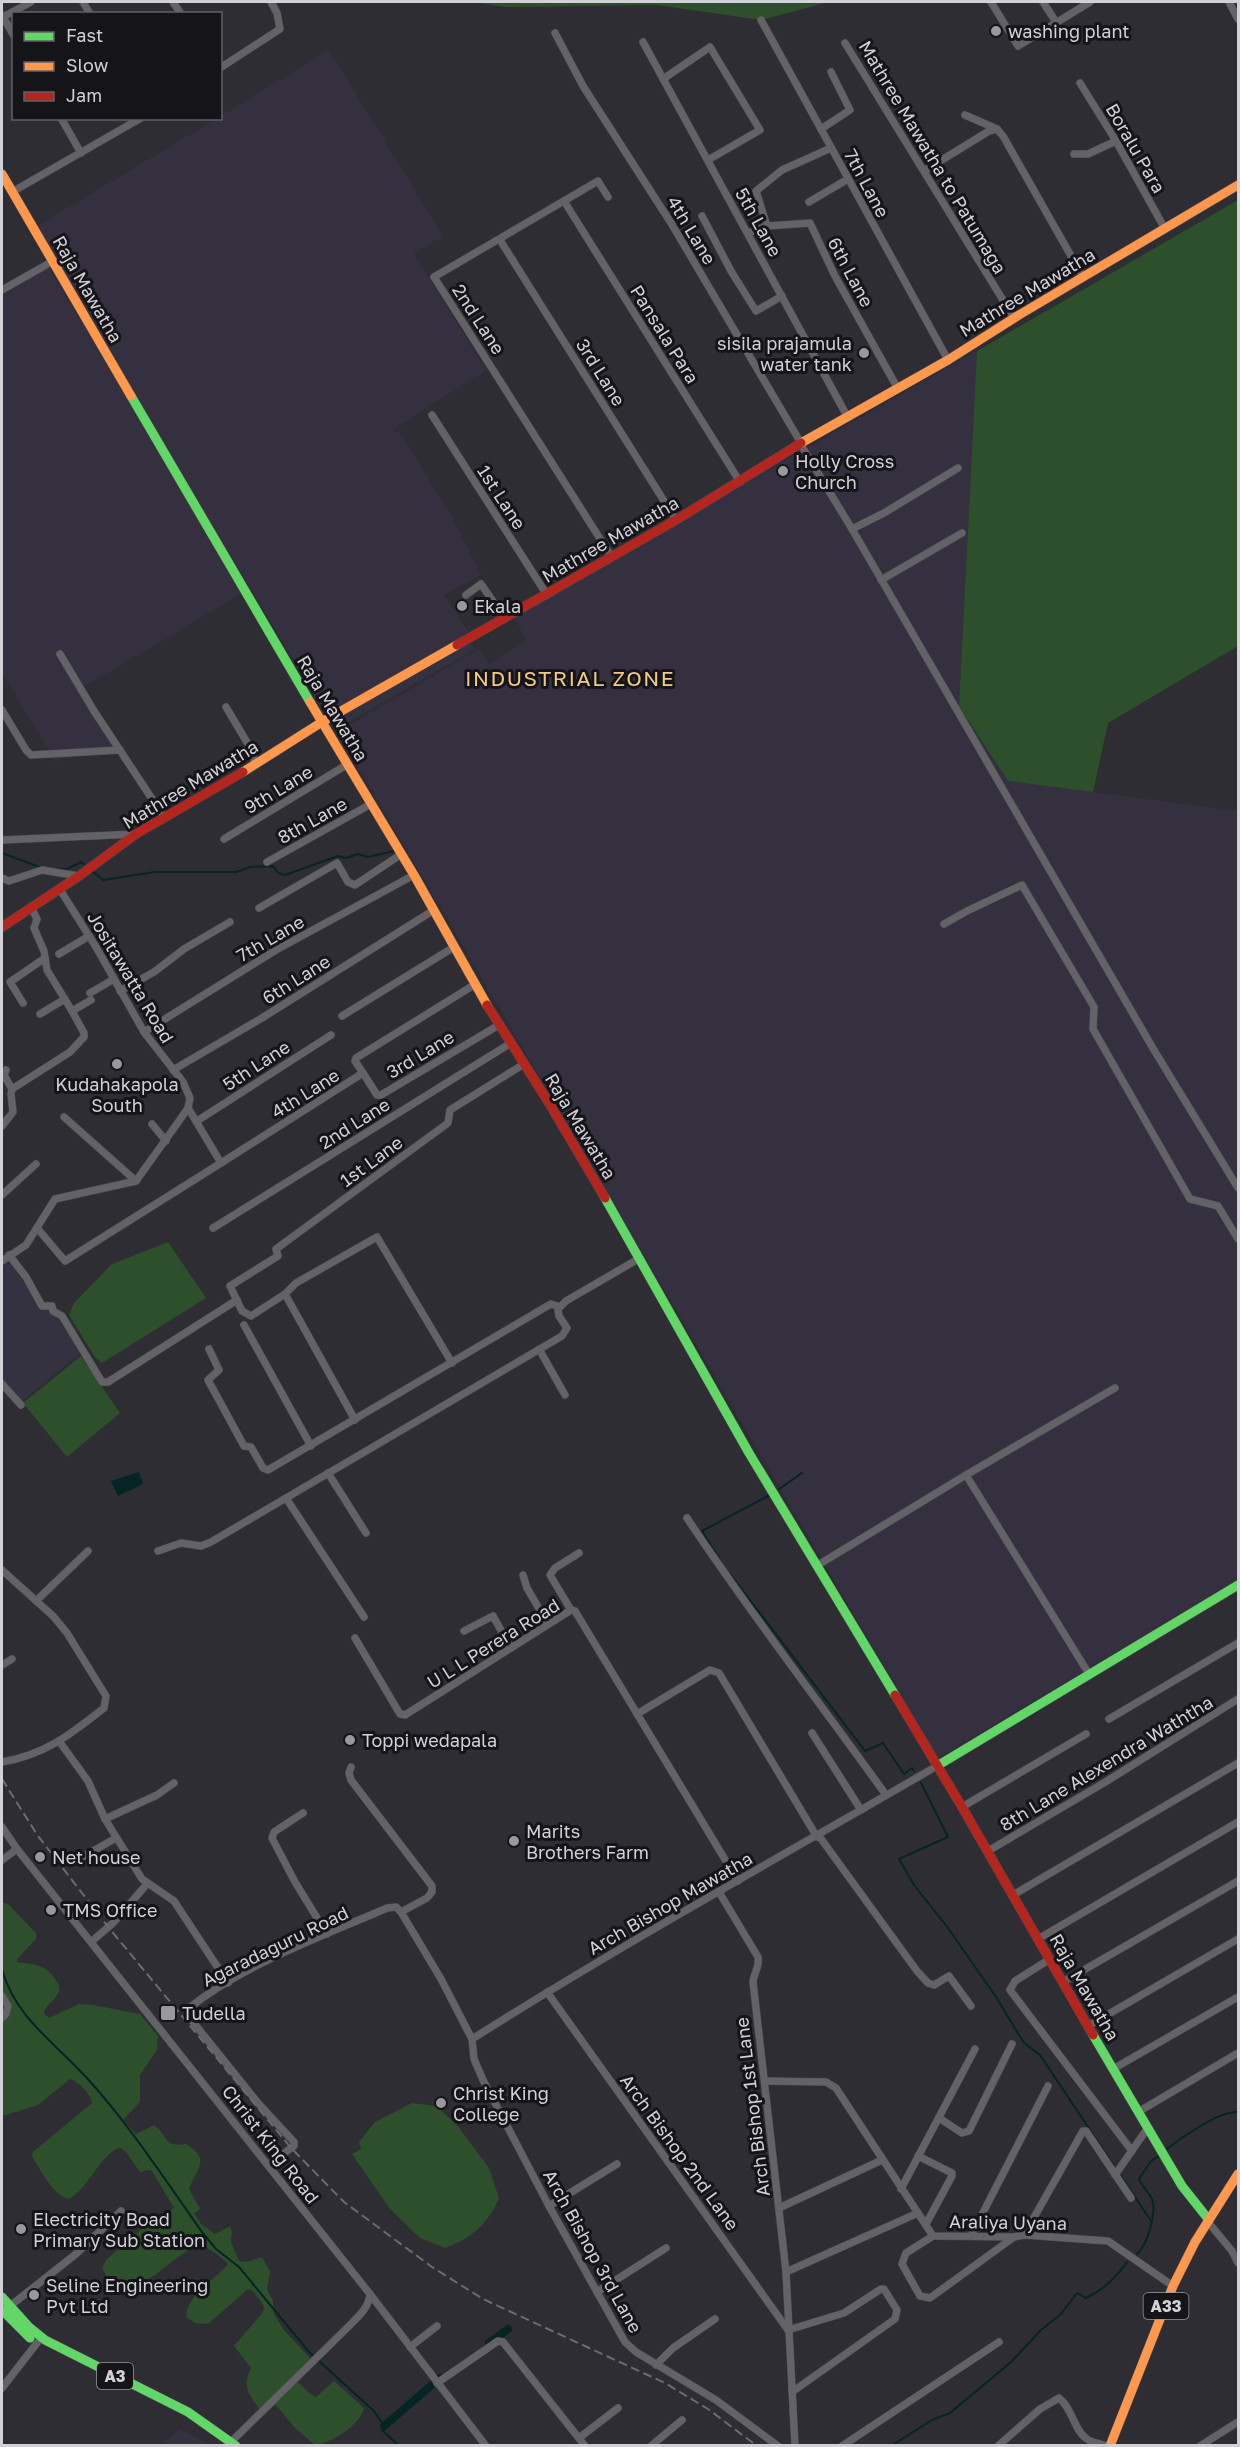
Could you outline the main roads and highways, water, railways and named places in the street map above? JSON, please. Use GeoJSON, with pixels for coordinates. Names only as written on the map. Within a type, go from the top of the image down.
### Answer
{"type":"FeatureCollection","features":[{"type":"Feature","properties":{"kind":"main road","name":"Raja Mawatha"},"geometry":{"type":"LineString","coordinates":[[2,174],[400,855],[414,875],[474,985],[640,1258],[749,1453],[988,1851],[1147,2129],[1182,2186],[1208,2221]]}},
{"type":"Feature","properties":{"kind":"main road","name":"Mathree Mawatha"},"geometry":{"type":"LineString","coordinates":[[2,927],[79,876],[136,834],[256,764],[322,722],[676,520],[847,416],[948,360],[1014,318],[1239,185]]}},
{"type":"Feature","properties":{"kind":"main road"},"geometry":{"type":"LineString","coordinates":[[937,1766],[1239,1584]]}},
{"type":"Feature","properties":{"kind":"main road","name":"A33"},"geometry":{"type":"LineString","coordinates":[[1110,2445],[1173,2286],[1195,2242],[1239,2174]]}},
{"type":"Feature","properties":{"kind":"main road","name":"A3"},"geometry":{"type":"LineString","coordinates":[[2,2297],[6,2308],[24,2333],[37,2343],[65,2360],[230,2444]]}},
{"type":"Feature","properties":{"kind":"main road","name":"A3"},"geometry":{"type":"LineString","coordinates":[[6,2308],[42,2337],[70,2354],[163,2399],[230,2444]]}},
{"type":"Feature","properties":{"kind":"waterway"},"geometry":{"type":"LineString","coordinates":[[92,871],[103,880],[155,872],[236,872],[250,867],[273,866],[278,873],[285,875],[338,856],[346,858],[358,854],[368,857],[394,851]]}},
{"type":"Feature","properties":{"kind":"waterway"},"geometry":{"type":"LineString","coordinates":[[2,853],[42,868]]}},
{"type":"Feature","properties":{"kind":"waterway"},"geometry":{"type":"LineString","coordinates":[[56,869],[67,869],[81,862],[84,864]]}},
{"type":"Feature","properties":{"kind":"waterway"},"geometry":{"type":"LineString","coordinates":[[779,1489],[802,1473]]}},
{"type":"Feature","properties":{"kind":"waterway"},"geometry":{"type":"LineString","coordinates":[[721,1562],[702,1531],[768,1496]]}},
{"type":"Feature","properties":{"kind":"waterway"},"geometry":{"type":"LineString","coordinates":[[730,1574],[865,1751],[883,1743],[904,1774],[912,1768],[914,1771]]}},
{"type":"Feature","properties":{"kind":"waterway"},"geometry":{"type":"LineString","coordinates":[[921,1783],[948,1837],[899,1859],[914,1885],[948,1928],[996,1997],[1024,2043],[1040,2055],[1114,2166]]}},
{"type":"Feature","properties":{"kind":"waterway"},"geometry":{"type":"LineString","coordinates":[[2,1970],[26,2016],[86,2077],[117,2114],[216,2249],[239,2267],[309,2352],[374,2411],[384,2426],[382,2430],[399,2446]]}},
{"type":"Feature","properties":{"kind":"waterway"},"geometry":{"type":"LineString","coordinates":[[1163,2152],[1188,2133],[1210,2121],[1238,2112]]}},
{"type":"Feature","properties":{"kind":"waterway"},"geometry":{"type":"LineString","coordinates":[[1137,2254],[1147,2236],[1153,2212],[1152,2199],[1139,2179],[1151,2161],[1159,2156]]}},
{"type":"Feature","properties":{"kind":"waterway"},"geometry":{"type":"LineString","coordinates":[[1121,2176],[1151,2221]]}},
{"type":"Feature","properties":{"kind":"waterway"},"geometry":{"type":"LineString","coordinates":[[891,2446],[932,2420],[950,2413],[1011,2362],[1041,2330],[1061,2314],[1077,2293],[1086,2298],[1098,2291],[1114,2278],[1127,2262]]}},
{"type":"Feature","properties":{"kind":"waterway"},"geometry":{"type":"LineString","coordinates":[[489,2343],[508,2329]]}},
{"type":"Feature","properties":{"kind":"waterway"},"geometry":{"type":"LineString","coordinates":[[384,2426],[440,2378]]}},
{"type":"Feature","properties":{"kind":"railway"},"geometry":{"type":"LineString","coordinates":[[2,1779],[38,1836],[109,1928],[292,2149],[344,2202],[432,2267],[483,2299],[665,2383],[708,2409],[757,2446]]}},
{"type":"Feature","properties":{"kind":"place","name":"washing plant"},"geometry":{"type":"Point","coordinates":[996,31]}},
{"type":"Feature","properties":{"kind":"place","name":"sisila prajamula water tank"},"geometry":{"type":"Point","coordinates":[864,353]}},
{"type":"Feature","properties":{"kind":"place","name":"Holly Cross Church"},"geometry":{"type":"Point","coordinates":[783,471]}},
{"type":"Feature","properties":{"kind":"place","name":"Ekala"},"geometry":{"type":"Point","coordinates":[462,606]}},
{"type":"Feature","properties":{"kind":"place","name":"Kudahakapola South"},"geometry":{"type":"Point","coordinates":[117,1064]}},
{"type":"Feature","properties":{"kind":"place","name":"Toppi wedapala"},"geometry":{"type":"Point","coordinates":[350,1740]}},
{"type":"Feature","properties":{"kind":"place","name":"Marits Brothers Farm"},"geometry":{"type":"Point","coordinates":[514,1841]}},
{"type":"Feature","properties":{"kind":"place","name":"Net house"},"geometry":{"type":"Point","coordinates":[40,1857]}},
{"type":"Feature","properties":{"kind":"place","name":"TMS Office"},"geometry":{"type":"Point","coordinates":[51,1910]}},
{"type":"Feature","properties":{"kind":"place","name":"Tudella"},"geometry":{"type":"Point","coordinates":[168,2013]}},
{"type":"Feature","properties":{"kind":"place","name":"Christ King College"},"geometry":{"type":"Point","coordinates":[441,2103]}},
{"type":"Feature","properties":{"kind":"place","name":"Electricity Boad Primary Sub Station"},"geometry":{"type":"Point","coordinates":[21,2229]}},
{"type":"Feature","properties":{"kind":"place","name":"Seline Engineering Pvt Ltd"},"geometry":{"type":"Point","coordinates":[34,2295]}},
{"type":"Feature","properties":{"kind":"district","name":"INDUSTRIAL ZONE"},"geometry":{"type":"Point","coordinates":[570,678]}}]}
